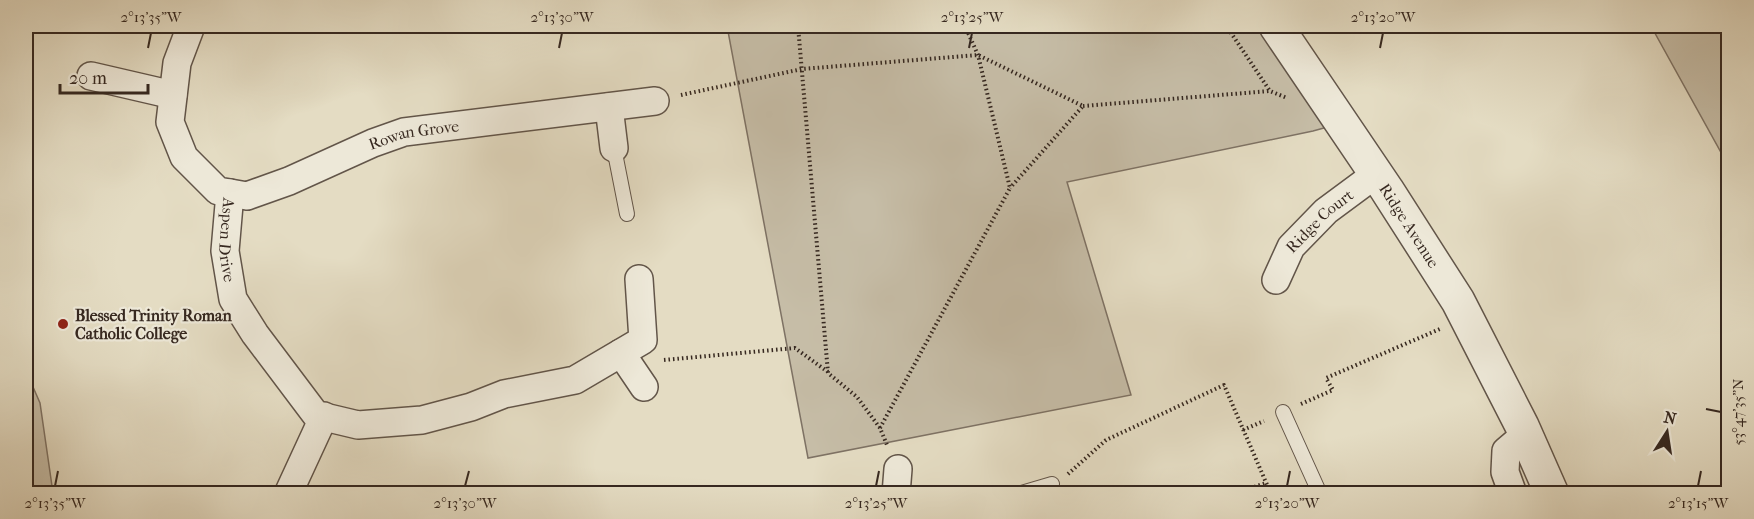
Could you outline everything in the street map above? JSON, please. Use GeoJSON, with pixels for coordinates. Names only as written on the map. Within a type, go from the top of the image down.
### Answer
{"type":"FeatureCollection","features":[{"type":"Feature","properties":{"kind":"street","name":"Aspen Drive"},"geometry":{"type":"LineString","coordinates":[[191,26],[177,63],[170,122],[184,157],[219,191],[230,193],[225,251],[233,299],[255,334],[316,415],[358,424],[422,420],[471,407],[504,394],[575,380],[632,346]]}},
{"type":"Feature","properties":{"kind":"street","name":"Ridge Avenue"},"geometry":{"type":"LineString","coordinates":[[1276,26],[1458,301],[1526,434],[1552,494]]}},
{"type":"Feature","properties":{"kind":"street"},"geometry":{"type":"LineString","coordinates":[[91,76],[173,95]]}},
{"type":"Feature","properties":{"kind":"street","name":"Rowan Grove"},"geometry":{"type":"LineString","coordinates":[[230,193],[247,196],[289,181],[373,143],[404,132],[655,100]]}},
{"type":"Feature","properties":{"kind":"street"},"geometry":{"type":"LineString","coordinates":[[609,107],[614,148]]}},
{"type":"Feature","properties":{"kind":"street","name":"Ridge Court"},"geometry":{"type":"LineString","coordinates":[[1276,280],[1291,247],[1326,211],[1376,174]]}},
{"type":"Feature","properties":{"kind":"street"},"geometry":{"type":"LineString","coordinates":[[639,279],[632,346],[644,387]]}},
{"type":"Feature","properties":{"kind":"street"},"geometry":{"type":"LineString","coordinates":[[288,494],[324,416]]}},
{"type":"Feature","properties":{"kind":"street"},"geometry":{"type":"LineString","coordinates":[[1514,494],[1505,472],[1506,451],[1526,434]]}},
{"type":"Feature","properties":{"kind":"lane"},"geometry":{"type":"LineString","coordinates":[[614,148],[627,214]]}},
{"type":"Feature","properties":{"kind":"lane"},"geometry":{"type":"LineString","coordinates":[[1283,412],[1320,494]]}},
{"type":"Feature","properties":{"kind":"lane"},"geometry":{"type":"LineString","coordinates":[[1018,494],[1046,485]]}},
{"type":"Feature","properties":{"kind":"path"},"geometry":{"type":"LineString","coordinates":[[798,26],[828,373]]}},
{"type":"Feature","properties":{"kind":"path"},"geometry":{"type":"LineString","coordinates":[[965,26],[978,55],[1010,188]]}},
{"type":"Feature","properties":{"kind":"path"},"geometry":{"type":"LineString","coordinates":[[1224,26],[1270,91]]}},
{"type":"Feature","properties":{"kind":"path"},"geometry":{"type":"LineString","coordinates":[[655,100],[802,69],[978,55],[1083,105],[1270,91],[1292,100]]}},
{"type":"Feature","properties":{"kind":"path"},"geometry":{"type":"LineString","coordinates":[[880,429],[1010,188],[1083,105]]}},
{"type":"Feature","properties":{"kind":"path"},"geometry":{"type":"LineString","coordinates":[[1243,430],[1333,390],[1326,378],[1466,318]]}},
{"type":"Feature","properties":{"kind":"path"},"geometry":{"type":"LineString","coordinates":[[632,346],[663,360],[795,348],[857,397],[880,429],[897,481]]}},
{"type":"Feature","properties":{"kind":"path"},"geometry":{"type":"LineString","coordinates":[[1046,485],[1062,479],[1106,440],[1224,385],[1271,494]]}},
{"type":"Feature","properties":{"kind":"path"},"geometry":{"type":"LineString","coordinates":[[1233,494],[1266,483]]}},
{"type":"Feature","properties":{"kind":"shaded area"},"geometry":{"type":"Polygon","coordinates":[[[727,26],[1276,26],[1342,123],[1067,182],[1131,395],[808,458],[727,26]]]}},
{"type":"Feature","properties":{"kind":"shaded area"},"geometry":{"type":"Polygon","coordinates":[[[1651,26],[1728,26],[1728,165],[1651,26]]]}},
{"type":"Feature","properties":{"kind":"shaded area"},"geometry":{"type":"Polygon","coordinates":[[[26,371],[40,403],[53,493],[26,493],[26,371]]]}},
{"type":"Feature","properties":{"kind":"place","name":"Blessed Trinity Roman Catholic College"},"geometry":{"type":"Point","coordinates":[63,324]}}]}
